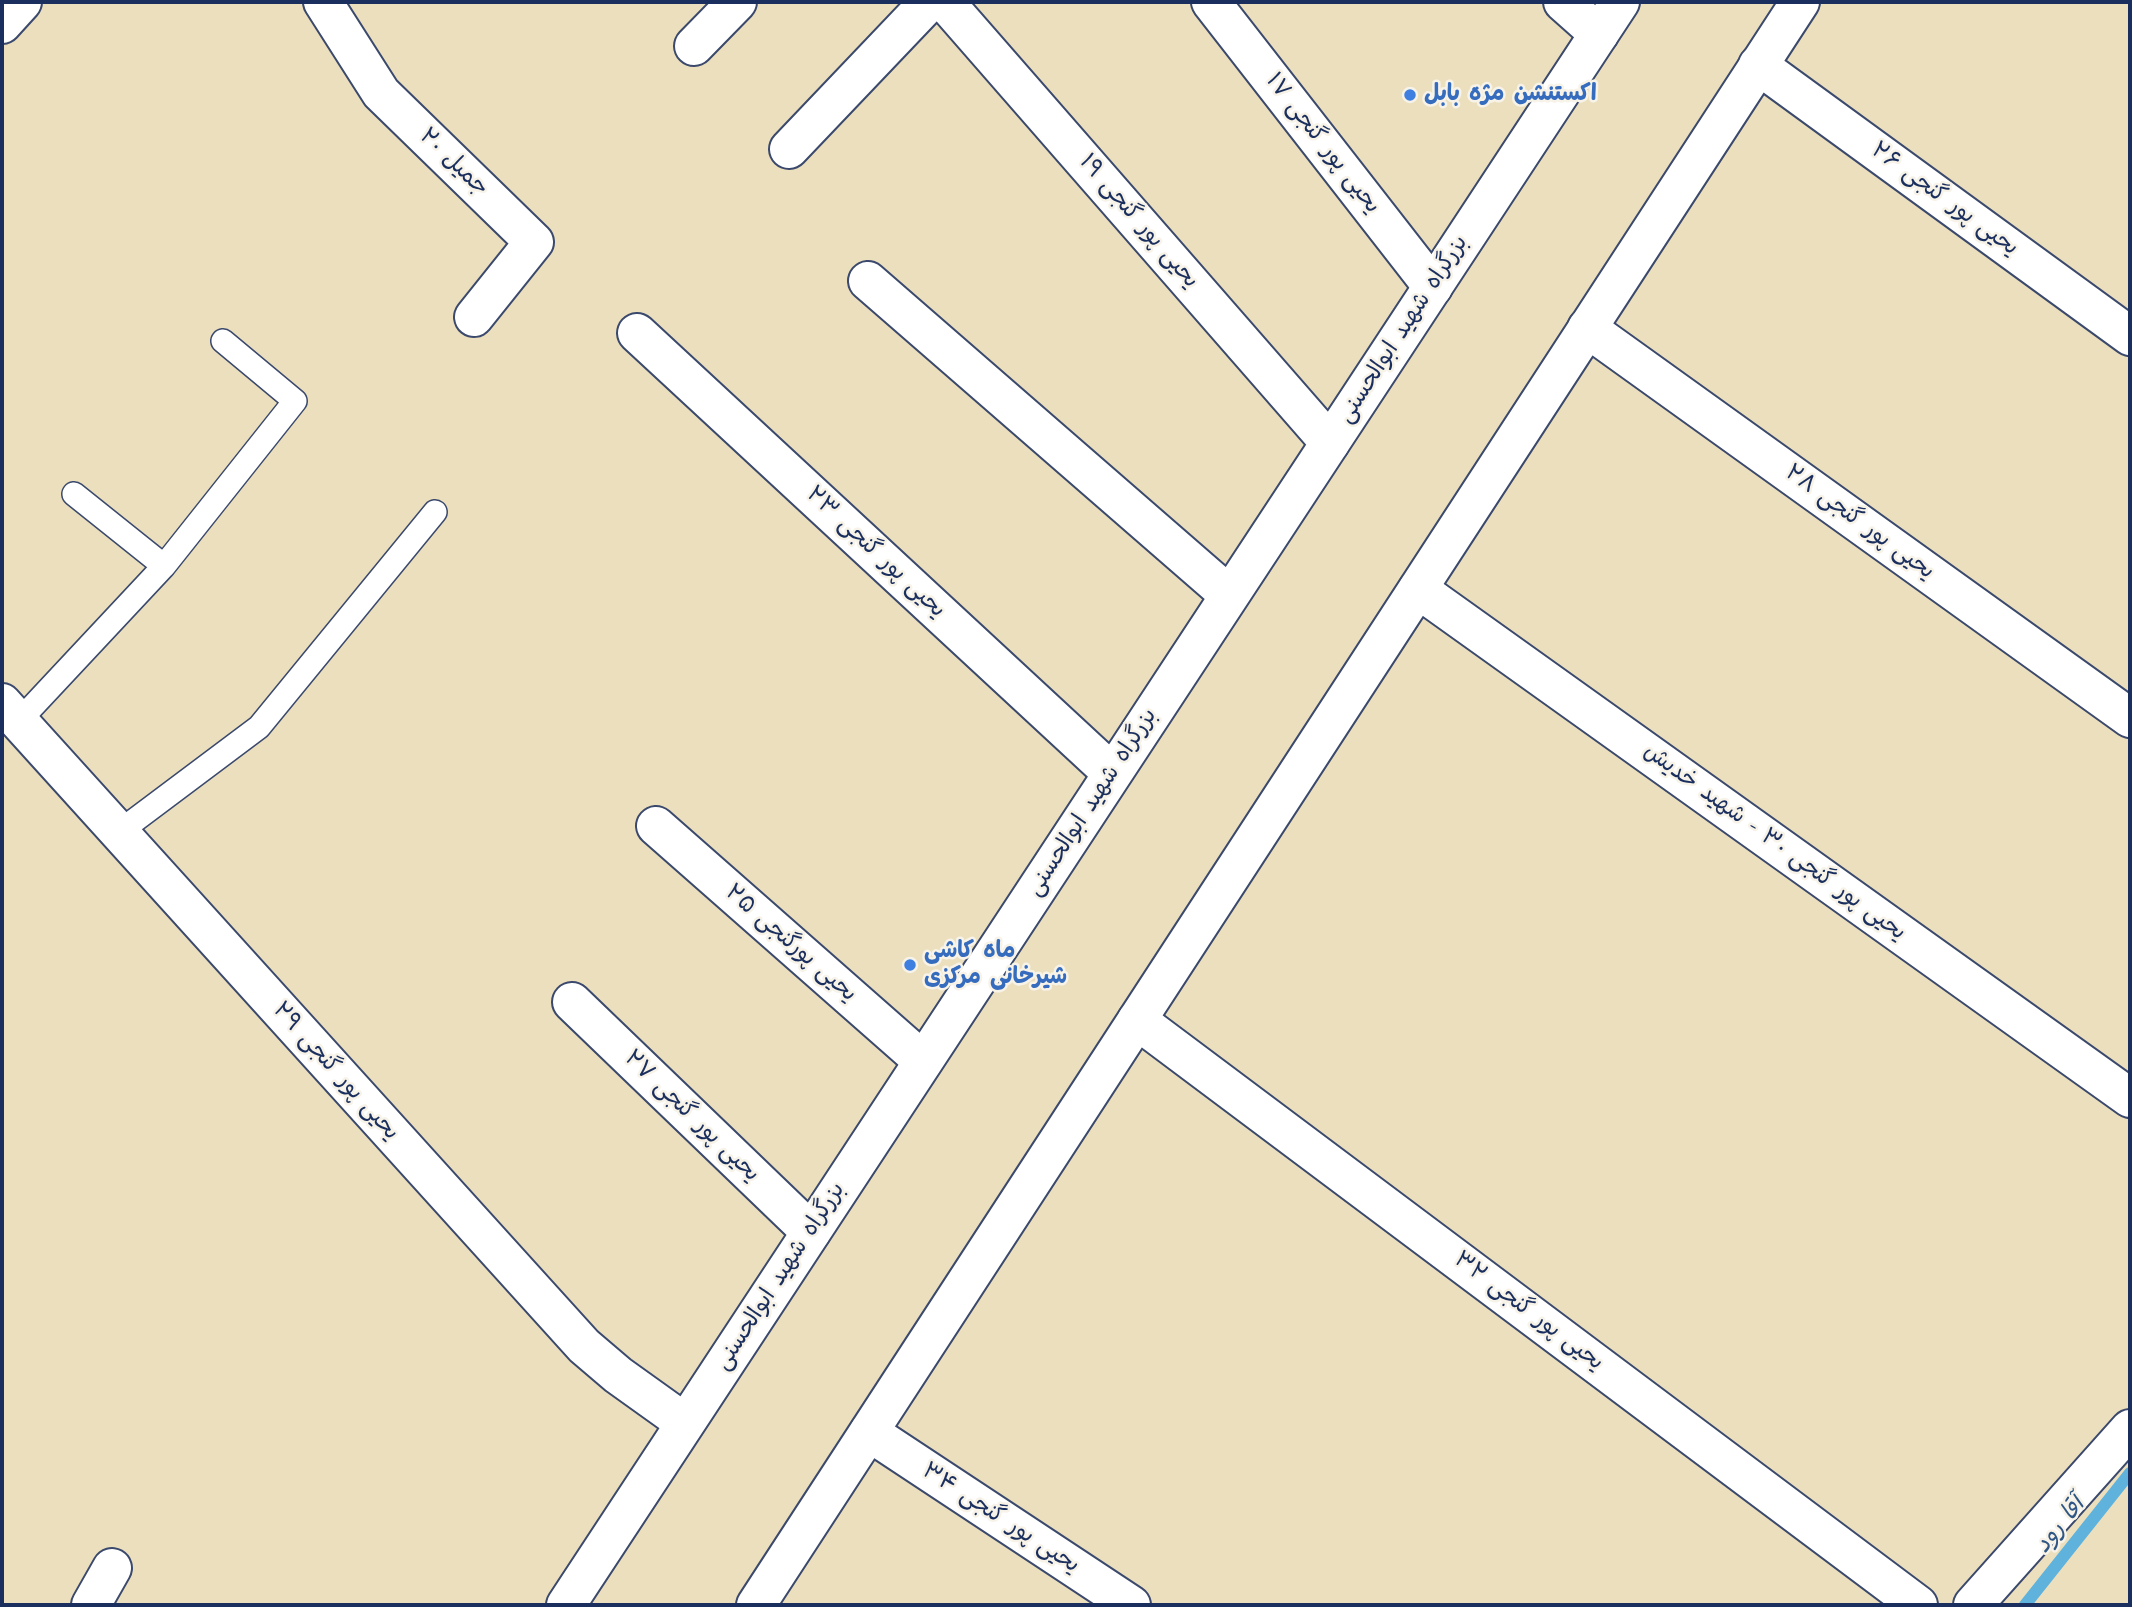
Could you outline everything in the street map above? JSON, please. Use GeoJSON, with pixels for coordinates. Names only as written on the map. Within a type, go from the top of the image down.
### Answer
{"type":"FeatureCollection","features":[{"type":"Feature","properties":{"kind":"street","name":"جمیل ۲۰"},"geometry":{"type":"LineString","coordinates":[[323,2],[381,93],[534,242],[474,317]]}},
{"type":"Feature","properties":{"kind":"street"},"geometry":{"type":"LineString","coordinates":[[694,46],[737,2]]}},
{"type":"Feature","properties":{"kind":"street"},"geometry":{"type":"LineString","coordinates":[[789,149],[929,2]]}},
{"type":"Feature","properties":{"kind":"street","name":"یحیی پور گنجی ۱۹"},"geometry":{"type":"LineString","coordinates":[[945,2],[1330,443]]}},
{"type":"Feature","properties":{"kind":"street","name":"یحیی پور گنجی ۱۷"},"geometry":{"type":"LineString","coordinates":[[1210,2],[1433,287]]}},
{"type":"Feature","properties":{"kind":"street"},"geometry":{"type":"LineString","coordinates":[[1563,2],[1599,34]]}},
{"type":"Feature","properties":{"kind":"street","name":"بزرگراه شهید ابوالحسنی"},"geometry":{"type":"LineString","coordinates":[[566,1605],[1620,2]]}},
{"type":"Feature","properties":{"kind":"street"},"geometry":{"type":"LineString","coordinates":[[756,1605],[1800,2]]}},
{"type":"Feature","properties":{"kind":"street","name":"یحیی پور گنجی ۲۶"},"geometry":{"type":"LineString","coordinates":[[1758,65],[2130,335]]}},
{"type":"Feature","properties":{"kind":"street"},"geometry":{"type":"LineString","coordinates":[[868,281],[1229,595]]}},
{"type":"Feature","properties":{"kind":"street","name":"یحیی پور گنجی ۲۸"},"geometry":{"type":"LineString","coordinates":[[1587,328],[2130,718]]}},
{"type":"Feature","properties":{"kind":"street","name":"یحیی پور گنجی ۲۳"},"geometry":{"type":"LineString","coordinates":[[636,333],[1112,773]]}},
{"type":"Feature","properties":{"kind":"street","name":"یحیی پور گنجی ۳۰ - شهید خدیش"},"geometry":{"type":"LineString","coordinates":[[1418,589],[2130,1098]]}},
{"type":"Feature","properties":{"kind":"street","name":"یحیی پور گنجی ۲۹"},"geometry":{"type":"LineString","coordinates":[[10,712],[584,1346],[618,1375],[685,1423]]}},
{"type":"Feature","properties":{"kind":"street","name":"یحیی پورگنجی ۲۵"},"geometry":{"type":"LineString","coordinates":[[656,826],[923,1061]]}},
{"type":"Feature","properties":{"kind":"street","name":"یحیی پور گنجی ۲۷"},"geometry":{"type":"LineString","coordinates":[[572,1002],[811,1232]]}},
{"type":"Feature","properties":{"kind":"street","name":"یحیی پور گنجی ۳۲"},"geometry":{"type":"LineString","coordinates":[[1137,1020],[1918,1605]]}},
{"type":"Feature","properties":{"kind":"street"},"geometry":{"type":"LineString","coordinates":[[1973,1605],[2130,1429]]}},
{"type":"Feature","properties":{"kind":"street","name":"یحیی پور گنجی ۳۴"},"geometry":{"type":"LineString","coordinates":[[869,1432],[1131,1605]]}},
{"type":"Feature","properties":{"kind":"street"},"geometry":{"type":"LineString","coordinates":[[91,1605],[112,1568]]}},
{"type":"Feature","properties":{"kind":"lane"},"geometry":{"type":"LineString","coordinates":[[10,712],[164,566],[295,401],[223,341]]}},
{"type":"Feature","properties":{"kind":"lane"},"geometry":{"type":"LineString","coordinates":[[74,494],[164,566]]}},
{"type":"Feature","properties":{"kind":"lane"},"geometry":{"type":"LineString","coordinates":[[119,832],[259,727],[435,512]]}},
{"type":"Feature","properties":{"kind":"waterway","name":"آقا رود"},"geometry":{"type":"LineString","coordinates":[[2025,1605],[2130,1473]]}},
{"type":"Feature","properties":{"kind":"place","name":"اکستنشن مژه بابل"},"geometry":{"type":"Point","coordinates":[1410,95]}},
{"type":"Feature","properties":{"kind":"place","name":"ماه کاشی شیرخانی مرکزی"},"geometry":{"type":"Point","coordinates":[910,965]}}]}
